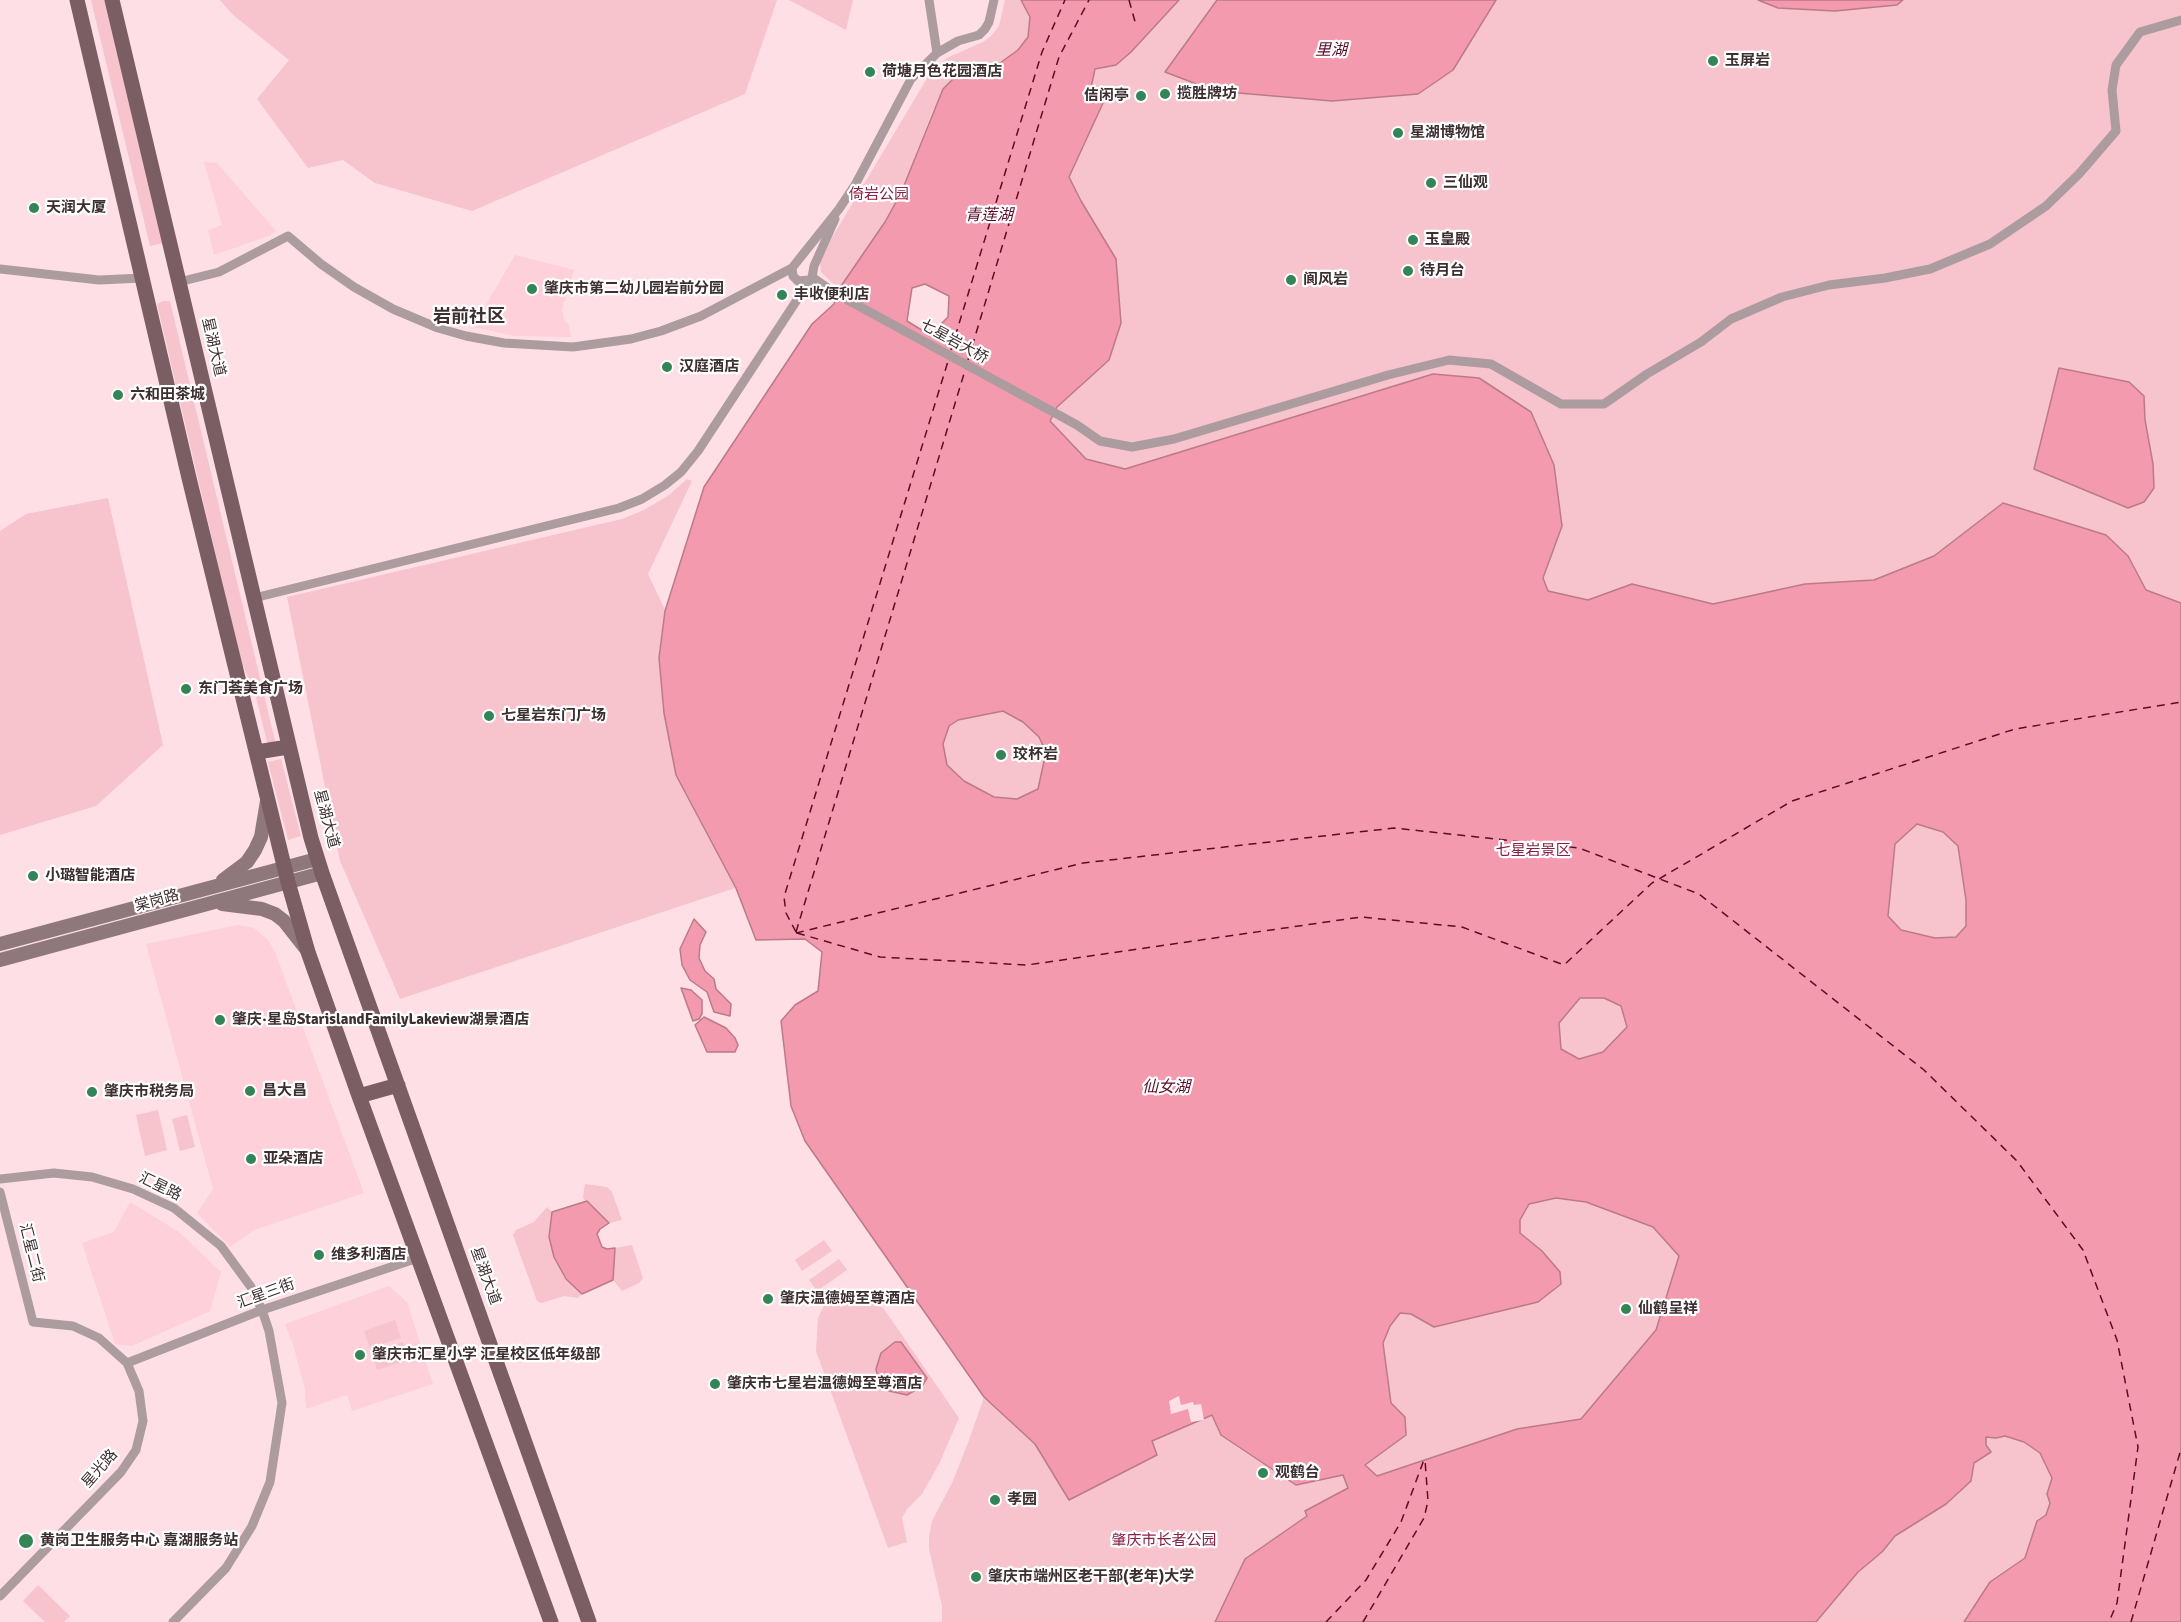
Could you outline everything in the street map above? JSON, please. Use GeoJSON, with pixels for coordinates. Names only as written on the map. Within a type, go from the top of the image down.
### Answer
{"type":"FeatureCollection","features":[{"type":"Feature","properties":{"kind":"main road"},"geometry":{"type":"LineString","coordinates":[[77,0],[189,478],[286,875],[308,952],[551,1622]]}},
{"type":"Feature","properties":{"kind":"main road","name":"星湖大道"},"geometry":{"type":"LineString","coordinates":[[112,0],[288,747],[320,866],[590,1622]]}},
{"type":"Feature","properties":{"kind":"main road"},"geometry":{"type":"LineString","coordinates":[[257,752],[288,747]]}},
{"type":"Feature","properties":{"kind":"main road"},"geometry":{"type":"LineString","coordinates":[[210,887],[234,873],[247,862],[255,850],[261,837],[267,799]]}},
{"type":"Feature","properties":{"kind":"main road","name":"棠岗路"},"geometry":{"type":"LineString","coordinates":[[0,944],[210,887],[286,875],[320,866]]}},
{"type":"Feature","properties":{"kind":"main road","name":"棠岗路"},"geometry":{"type":"LineString","coordinates":[[0,960],[214,903],[286,875]]}},
{"type":"Feature","properties":{"kind":"main road"},"geometry":{"type":"LineString","coordinates":[[214,903],[262,909],[275,914],[284,921],[308,952]]}},
{"type":"Feature","properties":{"kind":"main road"},"geometry":{"type":"LineString","coordinates":[[37,934],[41,950]]}},
{"type":"Feature","properties":{"kind":"main road"},"geometry":{"type":"LineString","coordinates":[[359,1096],[398,1085]]}},
{"type":"Feature","properties":{"kind":"street"},"geometry":{"type":"LineString","coordinates":[[929,0],[937,53]]}},
{"type":"Feature","properties":{"kind":"street"},"geometry":{"type":"LineString","coordinates":[[811,278],[798,281],[793,276],[794,265],[839,209],[855,185],[911,79],[937,53],[958,41],[979,35],[989,22],[994,0]]}},
{"type":"Feature","properties":{"kind":"street","name":"七星岩大桥"},"geometry":{"type":"LineString","coordinates":[[811,278],[1077,425],[1100,441],[1132,447],[1174,439],[1388,375],[1449,360],[1491,364],[1561,404],[1604,404],[1647,374],[1701,342],[1731,319],[1782,297],[1829,285],[1886,278],[1930,269],[1990,244],[2046,206],[2079,174],[2116,131],[2112,90],[2116,65],[2140,32],[2181,20]]}},
{"type":"Feature","properties":{"kind":"street"},"geometry":{"type":"LineString","coordinates":[[254,598],[599,514],[619,508],[658,490],[681,472],[699,451],[811,278],[839,209]]}},
{"type":"Feature","properties":{"kind":"street"},"geometry":{"type":"LineString","coordinates":[[179,282],[219,272],[288,236],[321,264],[354,287],[393,309],[438,328],[504,343],[573,346],[631,339],[661,331],[701,316],[806,259],[814,266]]}},
{"type":"Feature","properties":{"kind":"street"},"geometry":{"type":"LineString","coordinates":[[0,269],[99,280],[143,278]]}},
{"type":"Feature","properties":{"kind":"street","name":"汇星路"},"geometry":{"type":"LineString","coordinates":[[0,1179],[54,1173],[92,1178],[133,1189],[174,1208],[221,1246],[250,1287],[262,1310],[269,1331],[282,1403],[270,1482],[252,1526],[226,1568],[173,1622]]}},
{"type":"Feature","properties":{"kind":"street","name":"汇星二街"},"geometry":{"type":"LineString","coordinates":[[0,1192],[33,1322]]}},
{"type":"Feature","properties":{"kind":"street","name":"汇星三街"},"geometry":{"type":"LineString","coordinates":[[127,1363],[262,1310],[418,1258]]}},
{"type":"Feature","properties":{"kind":"street","name":"星光路"},"geometry":{"type":"LineString","coordinates":[[0,1596],[121,1472],[136,1450],[143,1421],[139,1391],[127,1363],[99,1338],[73,1326],[33,1322]]}},
{"type":"Feature","properties":{"kind":"shaded area"},"geometry":{"type":"Polygon","coordinates":[[[204,162],[217,163],[276,231],[271,235],[214,255],[208,230],[222,225],[204,162]]]}},
{"type":"Feature","properties":{"kind":"shaded area","name":"肇庆市第二幼儿园岩前分园"},"geometry":{"type":"Polygon","coordinates":[[[515,255],[574,270],[562,309],[571,337],[515,336],[473,327],[515,255]]]}},
{"type":"Feature","properties":{"kind":"shaded area"},"geometry":{"type":"Polygon","coordinates":[[[238,925],[254,928],[268,940],[275,952],[364,1193],[254,1230],[230,1247],[197,1213],[213,1189],[146,944],[238,925]]]}},
{"type":"Feature","properties":{"kind":"shaded area"},"geometry":{"type":"Polygon","coordinates":[[[130,1202],[179,1232],[221,1272],[210,1311],[132,1346],[115,1344],[82,1243],[114,1232],[130,1202]]]}},
{"type":"Feature","properties":{"kind":"shaded area","name":"肇庆市汇星小学 汇星校区低年级部"},"geometry":{"type":"Polygon","coordinates":[[[389,1286],[407,1302],[433,1384],[352,1411],[347,1395],[306,1409],[305,1389],[285,1324],[389,1286]]]}},
{"type":"Feature","properties":{"kind":"green space"},"geometry":{"type":"Polygon","coordinates":[[[91,0],[106,0],[164,243],[150,246],[91,0]]]}},
{"type":"Feature","properties":{"kind":"green space"},"geometry":{"type":"Polygon","coordinates":[[[220,0],[777,0],[745,94],[472,211],[375,183],[343,160],[308,168],[257,99],[289,60],[232,14],[220,0]]]}},
{"type":"Feature","properties":{"kind":"green space"},"geometry":{"type":"Polygon","coordinates":[[[789,0],[853,0],[846,30],[789,0]]]}},
{"type":"Feature","properties":{"kind":"green space","name":"倚岩公园"},"geometry":{"type":"Polygon","coordinates":[[[1005,0],[1021,0],[1030,17],[1028,37],[1018,50],[1000,63],[982,70],[959,73],[933,110],[901,193],[884,223],[839,289],[821,272],[820,262],[824,251],[929,75],[937,65],[949,57],[991,36],[999,26],[1005,0]]]}},
{"type":"Feature","properties":{"kind":"green space","name":"仙女湖"},"geometry":{"type":"Polygon","coordinates":[[[1179,0],[2181,0],[2181,1622],[942,1622],[942,1606],[929,1549],[929,1537],[932,1521],[952,1483],[984,1397],[805,1141],[791,1106],[781,1021],[795,1005],[818,991],[822,952],[805,939],[756,940],[735,888],[400,999],[340,861],[287,597],[622,519],[644,510],[669,495],[687,479],[692,481],[648,574],[665,610],[704,487],[812,324],[834,304],[839,289],[1057,407],[1081,201],[1069,177],[1103,103],[1091,88],[1095,68],[1116,65],[1179,0]]]}},
{"type":"Feature","properties":{"kind":"green space"},"geometry":{"type":"Polygon","coordinates":[[[170,301],[276,745],[268,746],[256,697],[240,658],[157,304],[170,301]]]}},
{"type":"Feature","properties":{"kind":"green space"},"geometry":{"type":"Polygon","coordinates":[[[108,498],[163,745],[96,806],[0,835],[0,531],[26,514],[108,498]]]}},
{"type":"Feature","properties":{"kind":"green space"},"geometry":{"type":"Polygon","coordinates":[[[281,759],[301,836],[288,840],[268,762],[281,759]]]}},
{"type":"Feature","properties":{"kind":"green space"},"geometry":{"type":"Polygon","coordinates":[[[158,1110],[167,1150],[145,1156],[136,1115],[158,1110]]]}},
{"type":"Feature","properties":{"kind":"green space"},"geometry":{"type":"Polygon","coordinates":[[[187,1115],[195,1147],[180,1151],[172,1119],[187,1115]]]}},
{"type":"Feature","properties":{"kind":"green space"},"geometry":{"type":"Polygon","coordinates":[[[585,1184],[607,1187],[612,1192],[622,1220],[609,1223],[606,1221],[583,1198],[585,1184]]]}},
{"type":"Feature","properties":{"kind":"green space"},"geometry":{"type":"Polygon","coordinates":[[[547,1207],[552,1212],[549,1237],[566,1279],[582,1294],[578,1298],[564,1296],[542,1303],[537,1301],[513,1235],[516,1230],[534,1222],[547,1207]]]}},
{"type":"Feature","properties":{"kind":"green space"},"geometry":{"type":"Polygon","coordinates":[[[824,1240],[832,1251],[802,1271],[795,1260],[824,1240]]]}},
{"type":"Feature","properties":{"kind":"green space"},"geometry":{"type":"Polygon","coordinates":[[[632,1245],[643,1278],[639,1283],[622,1291],[613,1280],[615,1248],[632,1245]]]}},
{"type":"Feature","properties":{"kind":"green space"},"geometry":{"type":"Polygon","coordinates":[[[839,1259],[847,1270],[817,1291],[809,1280],[839,1259]]]}},
{"type":"Feature","properties":{"kind":"green space"},"geometry":{"type":"Polygon","coordinates":[[[846,1294],[867,1297],[884,1309],[959,1418],[939,1464],[922,1494],[907,1509],[902,1518],[907,1542],[888,1548],[816,1351],[818,1318],[824,1306],[834,1298],[846,1294]]]}},
{"type":"Feature","properties":{"kind":"green space"},"geometry":{"type":"Polygon","coordinates":[[[395,1320],[401,1338],[370,1348],[364,1331],[395,1320]]]}},
{"type":"Feature","properties":{"kind":"green space"},"geometry":{"type":"Polygon","coordinates":[[[403,1342],[408,1360],[377,1370],[372,1353],[403,1342]]]}},
{"type":"Feature","properties":{"kind":"green space"},"geometry":{"type":"Polygon","coordinates":[[[38,1585],[70,1616],[64,1622],[45,1622],[23,1601],[38,1585]]]}},
{"type":"Feature","properties":{"kind":"water","name":"仙女湖"},"geometry":{"type":"Polygon","coordinates":[[[1021,0],[1179,0],[1116,65],[1095,69],[1091,88],[1103,103],[1069,177],[1116,259],[1121,323],[1109,360],[1057,407],[1050,421],[1086,459],[1125,469],[1433,374],[1479,378],[1531,412],[1554,465],[1562,526],[1543,578],[1548,591],[1588,600],[1632,584],[1713,604],[1805,584],[1874,580],[1934,556],[2003,503],[2106,535],[2128,556],[2146,590],[2181,603],[2181,1622],[1964,1622],[1990,1582],[2025,1558],[2037,1521],[2046,1515],[2050,1503],[2047,1494],[2052,1478],[2040,1453],[2024,1442],[2005,1436],[1986,1437],[1986,1445],[1991,1452],[1974,1463],[1971,1481],[1946,1504],[1895,1536],[1882,1552],[1858,1572],[1816,1622],[1215,1622],[1245,1559],[1307,1516],[1305,1511],[1348,1488],[1343,1475],[1296,1485],[1221,1435],[1212,1415],[1152,1441],[1157,1455],[1069,1500],[1035,1444],[984,1397],[805,1141],[791,1106],[781,1021],[795,1005],[818,991],[822,952],[805,939],[756,940],[736,888],[676,775],[664,713],[659,658],[665,611],[704,487],[812,324],[834,304],[839,289],[885,222],[901,193],[943,89],[959,73],[982,70],[1000,63],[1018,50],[1028,37],[1030,17],[1021,0]],[[925,284],[912,288],[907,321],[925,332],[939,326],[948,317],[949,296],[925,284]],[[1003,711],[958,720],[949,726],[943,744],[947,765],[964,781],[994,797],[1017,799],[1038,789],[1046,752],[1039,737],[1023,722],[1003,711]],[[1917,824],[1895,844],[1888,916],[1901,930],[1935,938],[1956,937],[1966,926],[1966,900],[1958,846],[1943,832],[1917,824]],[[1580,998],[1559,1023],[1561,1049],[1579,1059],[1603,1052],[1627,1027],[1621,1006],[1604,998],[1580,998]],[[1556,1198],[1529,1204],[1520,1220],[1520,1233],[1542,1251],[1560,1272],[1561,1284],[1538,1302],[1434,1327],[1411,1314],[1400,1313],[1390,1326],[1383,1343],[1391,1403],[1405,1417],[1406,1435],[1365,1465],[1377,1476],[1517,1429],[1581,1419],[1656,1330],[1679,1256],[1653,1227],[1586,1202],[1556,1198]]]}},
{"type":"Feature","properties":{"kind":"water","name":"里湖"},"geometry":{"type":"Polygon","coordinates":[[[1217,0],[1496,0],[1453,70],[1418,94],[1332,101],[1215,91],[1165,72],[1217,0]]]}},
{"type":"Feature","properties":{"kind":"water"},"geometry":{"type":"Polygon","coordinates":[[[1758,0],[1903,0],[1897,5],[1835,11],[1778,8],[1758,0]]]}},
{"type":"Feature","properties":{"kind":"water"},"geometry":{"type":"Polygon","coordinates":[[[2059,368],[2129,382],[2144,396],[2154,488],[2144,502],[2128,508],[2034,469],[2059,368]]]}},
{"type":"Feature","properties":{"kind":"water"},"geometry":{"type":"Polygon","coordinates":[[[694,919],[706,932],[700,945],[699,958],[705,971],[714,979],[716,989],[731,1004],[730,1016],[714,1012],[707,992],[690,980],[682,965],[680,949],[694,919]]]}},
{"type":"Feature","properties":{"kind":"water"},"geometry":{"type":"Polygon","coordinates":[[[681,988],[691,990],[702,1000],[702,1014],[699,1019],[693,1021],[681,988]]]}},
{"type":"Feature","properties":{"kind":"water"},"geometry":{"type":"Polygon","coordinates":[[[704,1017],[726,1028],[735,1038],[738,1045],[735,1052],[707,1052],[695,1025],[704,1017]]]}},
{"type":"Feature","properties":{"kind":"water"},"geometry":{"type":"Polygon","coordinates":[[[587,1201],[609,1223],[597,1234],[602,1247],[615,1248],[613,1280],[582,1294],[566,1279],[554,1257],[549,1237],[552,1212],[587,1201]]]}},
{"type":"Feature","properties":{"kind":"water"},"geometry":{"type":"Polygon","coordinates":[[[895,1342],[901,1342],[927,1378],[922,1386],[907,1395],[889,1391],[882,1386],[878,1378],[876,1369],[881,1353],[895,1342]]]}},
{"type":"Feature","properties":{"kind":"pier"},"geometry":{"type":"Polygon","coordinates":[[[1179,1396],[1181,1405],[1193,1402],[1194,1405],[1201,1404],[1204,1420],[1191,1422],[1188,1409],[1171,1414],[1169,1401],[1179,1396]]]}},
{"type":"Feature","properties":{"kind":"ferry route"},"geometry":{"type":"LineString","coordinates":[[951,350],[1042,52],[1065,0]]}},
{"type":"Feature","properties":{"kind":"ferry route"},"geometry":{"type":"LineString","coordinates":[[968,360],[1059,57],[1089,0]]}},
{"type":"Feature","properties":{"kind":"ferry route"},"geometry":{"type":"LineString","coordinates":[[1129,0],[1136,25]]}},
{"type":"Feature","properties":{"kind":"ferry route"},"geometry":{"type":"LineString","coordinates":[[796,932],[786,913],[784,897],[949,358]]}},
{"type":"Feature","properties":{"kind":"ferry route"},"geometry":{"type":"LineString","coordinates":[[796,932],[966,367]]}},
{"type":"Feature","properties":{"kind":"ferry route"},"geometry":{"type":"LineString","coordinates":[[797,933],[880,957],[1027,965],[1361,917],[1462,927],[1564,965],[1652,883],[1792,801],[2015,729],[2181,702]]}},
{"type":"Feature","properties":{"kind":"ferry route"},"geometry":{"type":"LineString","coordinates":[[796,933],[1083,863],[1394,828],[1579,848],[1699,894],[1924,1070],[2017,1161],[2083,1250],[2117,1340],[2138,1447],[2117,1603],[2109,1622]]}},
{"type":"Feature","properties":{"kind":"ferry route"},"geometry":{"type":"LineString","coordinates":[[2131,1622],[2181,1449]]}},
{"type":"Feature","properties":{"kind":"ferry route"},"geometry":{"type":"LineString","coordinates":[[1326,1622],[1366,1580],[1401,1522],[1425,1457]]}},
{"type":"Feature","properties":{"kind":"ferry route"},"geometry":{"type":"LineString","coordinates":[[1363,1622],[1424,1518],[1428,1501],[1425,1460]]}},
{"type":"Feature","properties":{"kind":"place","name":"玉屏岩"},"geometry":{"type":"Point","coordinates":[1713,61]}},
{"type":"Feature","properties":{"kind":"place","name":"荷塘月色花园酒店"},"geometry":{"type":"Point","coordinates":[870,72]}},
{"type":"Feature","properties":{"kind":"place","name":"揽胜牌坊"},"geometry":{"type":"Point","coordinates":[1165,94]}},
{"type":"Feature","properties":{"kind":"place","name":"佶闲亭"},"geometry":{"type":"Point","coordinates":[1141,96]}},
{"type":"Feature","properties":{"kind":"place","name":"星湖博物馆"},"geometry":{"type":"Point","coordinates":[1398,133]}},
{"type":"Feature","properties":{"kind":"place","name":"三仙观"},"geometry":{"type":"Point","coordinates":[1431,183]}},
{"type":"Feature","properties":{"kind":"place","name":"天润大厦"},"geometry":{"type":"Point","coordinates":[34,208]}},
{"type":"Feature","properties":{"kind":"place","name":"玉皇殿"},"geometry":{"type":"Point","coordinates":[1413,240]}},
{"type":"Feature","properties":{"kind":"place","name":"待月台"},"geometry":{"type":"Point","coordinates":[1408,271]}},
{"type":"Feature","properties":{"kind":"place","name":"阆风岩"},"geometry":{"type":"Point","coordinates":[1291,280]}},
{"type":"Feature","properties":{"kind":"place","name":"肇庆市第二幼儿园岩前分园"},"geometry":{"type":"Point","coordinates":[532,289]}},
{"type":"Feature","properties":{"kind":"place","name":"丰收便利店"},"geometry":{"type":"Point","coordinates":[782,295]}},
{"type":"Feature","properties":{"kind":"place","name":"汉庭酒店"},"geometry":{"type":"Point","coordinates":[667,367]}},
{"type":"Feature","properties":{"kind":"place","name":"六和田茶城"},"geometry":{"type":"Point","coordinates":[118,395]}},
{"type":"Feature","properties":{"kind":"place","name":"东门荟美食广场"},"geometry":{"type":"Point","coordinates":[186,689]}},
{"type":"Feature","properties":{"kind":"place","name":"七星岩东门广场"},"geometry":{"type":"Point","coordinates":[489,716]}},
{"type":"Feature","properties":{"kind":"place","name":"珓杯岩"},"geometry":{"type":"Point","coordinates":[1001,755]}},
{"type":"Feature","properties":{"kind":"place","name":"小璐智能酒店"},"geometry":{"type":"Point","coordinates":[33,876]}},
{"type":"Feature","properties":{"kind":"place","name":"肇庆·星岛StarislandFamilyLakeview湖景酒店"},"geometry":{"type":"Point","coordinates":[220,1020]}},
{"type":"Feature","properties":{"kind":"place","name":"昌大昌"},"geometry":{"type":"Point","coordinates":[250,1091]}},
{"type":"Feature","properties":{"kind":"place","name":"肇庆市税务局"},"geometry":{"type":"Point","coordinates":[92,1092]}},
{"type":"Feature","properties":{"kind":"place","name":"亚朵酒店"},"geometry":{"type":"Point","coordinates":[251,1159]}},
{"type":"Feature","properties":{"kind":"place","name":"维多利酒店"},"geometry":{"type":"Point","coordinates":[319,1255]}},
{"type":"Feature","properties":{"kind":"place","name":"肇庆温德姆至尊酒店"},"geometry":{"type":"Point","coordinates":[768,1299]}},
{"type":"Feature","properties":{"kind":"place","name":"仙鹤呈祥"},"geometry":{"type":"Point","coordinates":[1626,1309]}},
{"type":"Feature","properties":{"kind":"place","name":"肇庆市汇星小学 汇星校区低年级部"},"geometry":{"type":"Point","coordinates":[360,1355]}},
{"type":"Feature","properties":{"kind":"place","name":"肇庆市七星岩温德姆至尊酒店"},"geometry":{"type":"Point","coordinates":[715,1384]}},
{"type":"Feature","properties":{"kind":"place","name":"观鹤台"},"geometry":{"type":"Point","coordinates":[1263,1473]}},
{"type":"Feature","properties":{"kind":"place","name":"孝园"},"geometry":{"type":"Point","coordinates":[995,1500]}},
{"type":"Feature","properties":{"kind":"place","name":"黄岗卫生服务中心 嘉湖服务站"},"geometry":{"type":"Point","coordinates":[26,1541]}},
{"type":"Feature","properties":{"kind":"place","name":"肇庆市端州区老干部(老年)大学"},"geometry":{"type":"Point","coordinates":[976,1577]}},
{"type":"Feature","properties":{"kind":"district","name":"岩前社区"},"geometry":{"type":"Point","coordinates":[469,317]}},
{"type":"Feature","properties":{"kind":"water label","name":"青莲湖"},"geometry":{"type":"Point","coordinates":[989,216]}},
{"type":"Feature","properties":{"kind":"park label","name":"七星岩景区"},"geometry":{"type":"Point","coordinates":[1533,851]}},
{"type":"Feature","properties":{"kind":"park label","name":"肇庆市长者公园"},"geometry":{"type":"Point","coordinates":[1164,1541]}}]}
